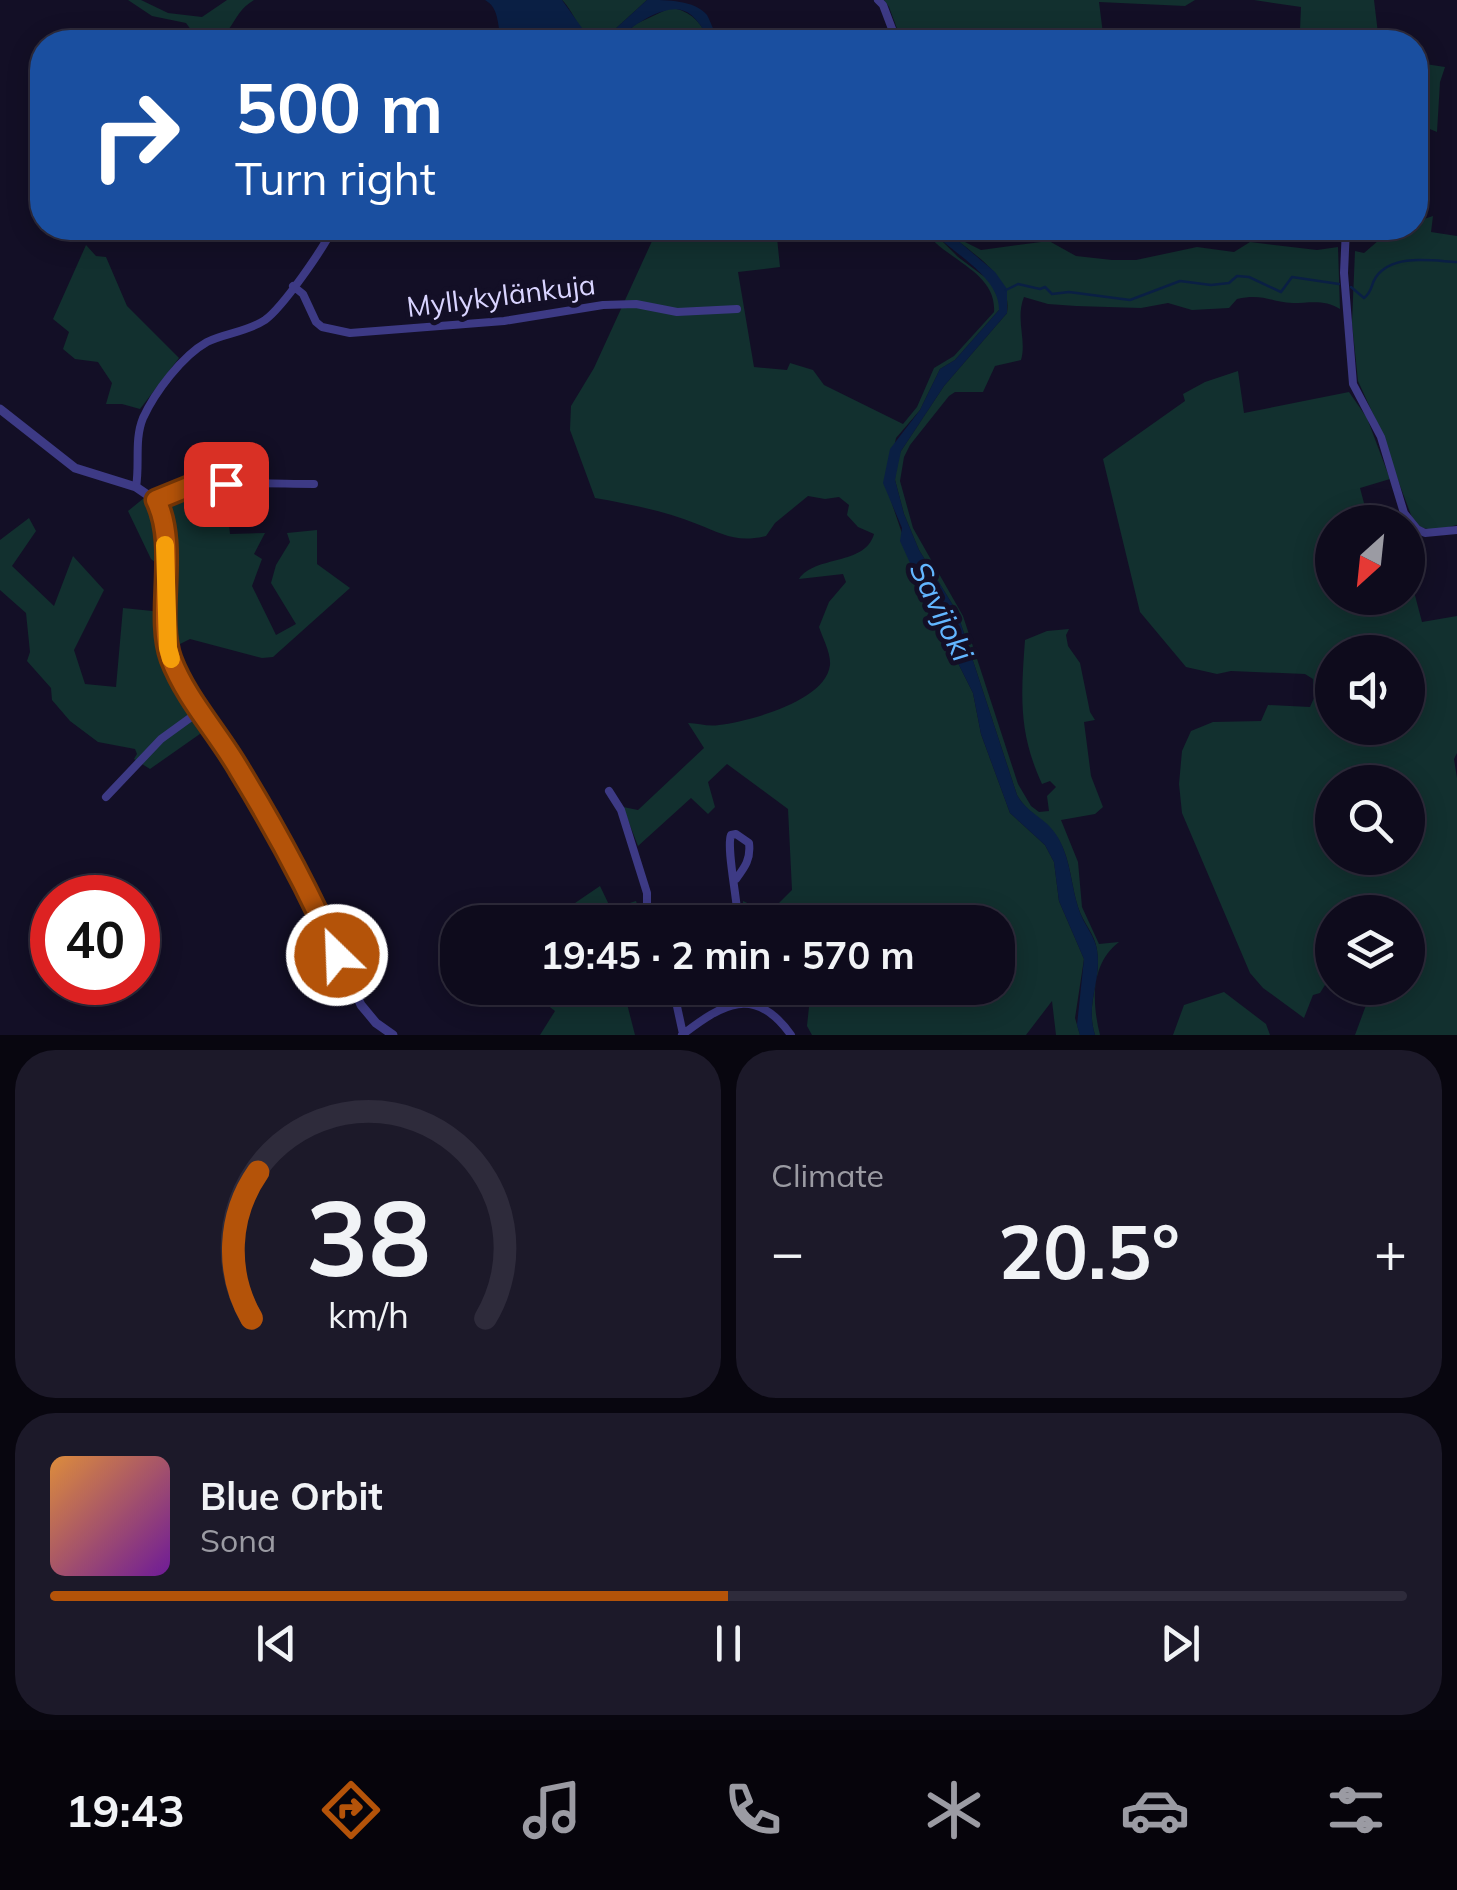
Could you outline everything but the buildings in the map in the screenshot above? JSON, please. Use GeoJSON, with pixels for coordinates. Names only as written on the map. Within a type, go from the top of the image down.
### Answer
{"type":"FeatureCollection","features":[{"type":"Feature","properties":{"kind":"street"},"geometry":{"type":"LineString","coordinates":[[878,0],[892,30]]}},
{"type":"Feature","properties":{"kind":"street"},"geometry":{"type":"LineString","coordinates":[[136,487],[143,419],[181,365],[208,342],[266,319],[327,240]]}},
{"type":"Feature","properties":{"kind":"street"},"geometry":{"type":"LineString","coordinates":[[1345,240],[1344,273],[1354,388],[1381,437],[1409,522],[1425,533],[1457,530]]}},
{"type":"Feature","properties":{"kind":"street","name":"Myllykylänkuja"},"geometry":{"type":"LineString","coordinates":[[292,286],[303,294],[322,328],[350,333],[504,321],[603,305],[636,304],[677,312],[737,309]]}},
{"type":"Feature","properties":{"kind":"street"},"geometry":{"type":"LineString","coordinates":[[0,409],[75,468],[136,487],[156,500],[165,541],[168,648],[178,673],[306,885],[361,1005],[376,1023],[394,1035]]}},
{"type":"Feature","properties":{"kind":"street"},"geometry":{"type":"LineString","coordinates":[[156,500],[188,487],[208,484],[314,484]]}},
{"type":"Feature","properties":{"kind":"street"},"geometry":{"type":"LineString","coordinates":[[106,797],[150,748],[201,710]]}},
{"type":"Feature","properties":{"kind":"street"},"geometry":{"type":"LineString","coordinates":[[609,791],[620,810],[647,892],[647,905]]}},
{"type":"Feature","properties":{"kind":"street"},"geometry":{"type":"LineString","coordinates":[[736,879],[750,853],[749,843],[736,834],[728,842],[737,905]]}},
{"type":"Feature","properties":{"kind":"street"},"geometry":{"type":"LineString","coordinates":[[676,1005],[683,1034],[731,1005]]}},
{"type":"Feature","properties":{"kind":"street"},"geometry":{"type":"LineString","coordinates":[[750,1005],[774,1016],[791,1035]]}},
{"type":"Feature","properties":{"kind":"green space"},"geometry":{"type":"Polygon","coordinates":[[[128,0],[141,0],[168,13],[202,17],[227,0],[254,0],[228,30],[191,30],[186,23],[152,16],[128,0]]]}},
{"type":"Feature","properties":{"kind":"green space"},"geometry":{"type":"Polygon","coordinates":[[[562,0],[647,0],[614,30],[583,30],[562,0]]]}},
{"type":"Feature","properties":{"kind":"green space"},"geometry":{"type":"Polygon","coordinates":[[[884,0],[1195,0],[1185,6],[1099,2],[1102,30],[898,30],[884,0]]]}},
{"type":"Feature","properties":{"kind":"green space"},"geometry":{"type":"Polygon","coordinates":[[[1254,0],[1374,0],[1378,30],[1300,30],[1301,7],[1254,0]]]}},
{"type":"Feature","properties":{"kind":"green space"},"geometry":{"type":"Polygon","coordinates":[[[670,8],[695,19],[704,30],[629,30],[670,8]]]}},
{"type":"Feature","properties":{"kind":"green space"},"geometry":{"type":"Polygon","coordinates":[[[1428,64],[1445,67],[1440,82],[1437,132],[1428,128],[1428,64]]]}},
{"type":"Feature","properties":{"kind":"green space"},"geometry":{"type":"Polygon","coordinates":[[[1433,216],[1431,232],[1457,236],[1457,525],[1435,529],[1425,528],[1425,505],[1407,505],[1358,381],[1352,323],[1355,251],[1364,253],[1379,240],[1428,240],[1428,218],[1433,216]]]}},
{"type":"Feature","properties":{"kind":"green space"},"geometry":{"type":"Polygon","coordinates":[[[653,240],[777,240],[780,267],[738,272],[754,367],[787,370],[790,363],[813,370],[824,385],[903,424],[917,407],[934,368],[954,356],[994,312],[993,298],[978,275],[932,240],[941,240],[990,281],[999,310],[955,360],[940,369],[920,410],[896,438],[886,486],[914,569],[946,618],[1010,813],[1045,845],[1054,862],[1059,901],[1084,959],[1075,1018],[1080,1035],[1056,1035],[1052,1001],[1026,1035],[812,1035],[807,1026],[809,1005],[1015,1005],[1015,905],[777,905],[792,890],[788,809],[727,764],[708,782],[715,807],[708,814],[691,798],[638,846],[623,807],[638,810],[704,748],[688,723],[733,723],[767,714],[801,699],[825,678],[830,660],[819,627],[829,602],[846,582],[843,574],[799,579],[816,566],[861,551],[874,534],[858,527],[847,515],[849,505],[839,497],[808,496],[775,523],[766,536],[746,538],[722,534],[660,512],[595,498],[570,430],[571,406],[594,368],[653,240]]]}},
{"type":"Feature","properties":{"kind":"green space"},"geometry":{"type":"Polygon","coordinates":[[[957,240],[981,250],[1049,241],[1076,256],[1112,260],[1136,260],[1197,247],[1234,252],[1250,242],[1317,250],[1338,247],[1340,309],[1323,303],[1253,297],[1237,299],[1229,308],[1192,310],[1168,303],[1141,308],[1048,304],[1024,297],[1021,360],[995,366],[983,392],[955,392],[949,396],[904,457],[900,481],[913,528],[963,616],[1018,784],[1039,812],[1049,811],[1047,796],[1056,787],[1050,781],[1042,784],[1025,730],[1025,640],[1047,631],[1069,629],[1068,646],[1080,663],[1095,720],[1084,722],[1091,776],[1103,807],[1095,814],[1061,820],[1078,862],[1082,907],[1099,944],[1119,942],[1098,973],[1096,1010],[1100,1035],[1095,1035],[1092,1023],[1097,950],[1078,907],[1066,856],[1054,833],[1017,795],[957,612],[919,550],[895,480],[901,451],[944,386],[1007,313],[1003,286],[986,264],[957,240]]]}},
{"type":"Feature","properties":{"kind":"green space"},"geometry":{"type":"Polygon","coordinates":[[[86,245],[96,256],[106,257],[127,306],[179,358],[140,409],[106,404],[112,383],[98,362],[75,359],[63,349],[69,332],[53,319],[86,245]]]}},
{"type":"Feature","properties":{"kind":"green space"},"geometry":{"type":"Polygon","coordinates":[[[1238,371],[1244,413],[1349,392],[1367,418],[1390,479],[1360,488],[1364,505],[1315,505],[1315,615],[1420,615],[1422,622],[1457,616],[1457,1035],[1355,1035],[1366,1005],[1425,1005],[1425,895],[1315,895],[1315,994],[1304,1018],[1263,988],[1250,973],[1182,813],[1182,751],[1191,731],[1213,722],[1261,721],[1268,705],[1310,707],[1314,698],[1313,679],[1305,674],[1217,674],[1186,667],[1140,612],[1103,459],[1185,401],[1183,394],[1238,371]]]}},
{"type":"Feature","properties":{"kind":"green space"},"geometry":{"type":"Polygon","coordinates":[[[208,487],[225,489],[230,534],[265,533],[254,554],[262,559],[252,586],[276,635],[296,624],[271,583],[276,565],[290,542],[287,533],[317,530],[317,564],[350,588],[273,657],[262,658],[190,639],[176,646],[170,528],[161,500],[208,487]]]}},
{"type":"Feature","properties":{"kind":"green space"},"geometry":{"type":"Polygon","coordinates":[[[144,498],[156,515],[161,567],[151,559],[128,511],[144,498]]]}},
{"type":"Feature","properties":{"kind":"green space"},"geometry":{"type":"Polygon","coordinates":[[[29,518],[36,531],[12,566],[54,606],[73,556],[104,590],[74,650],[85,684],[116,687],[123,608],[162,612],[169,667],[207,729],[150,769],[134,759],[135,749],[98,742],[70,721],[52,700],[51,688],[27,661],[30,652],[26,613],[0,590],[0,540],[29,518]]]}},
{"type":"Feature","properties":{"kind":"green space"},"geometry":{"type":"Polygon","coordinates":[[[600,886],[609,905],[576,905],[600,886]]]}},
{"type":"Feature","properties":{"kind":"green space"},"geometry":{"type":"Polygon","coordinates":[[[1224,992],[1266,1024],[1270,1035],[1173,1035],[1184,1005],[1224,992]]]}},
{"type":"Feature","properties":{"kind":"green space"},"geometry":{"type":"Polygon","coordinates":[[[547,1005],[627,1005],[635,1035],[540,1035],[555,1011],[547,1005]]]}},
{"type":"Feature","properties":{"kind":"water"},"geometry":{"type":"Polygon","coordinates":[[[485,0],[562,0],[583,30],[500,30],[490,3],[485,0]]]}},
{"type":"Feature","properties":{"kind":"water"},"geometry":{"type":"Polygon","coordinates":[[[647,0],[695,6],[707,15],[714,30],[703,30],[686,12],[670,10],[629,30],[614,30],[647,0]]]}},
{"type":"Feature","properties":{"kind":"water","name":"Savijoki"},"geometry":{"type":"Polygon","coordinates":[[[942,240],[957,240],[995,272],[1007,289],[1007,313],[944,386],[901,451],[895,480],[919,550],[957,612],[1017,795],[1051,828],[1065,852],[1077,905],[1097,950],[1092,1012],[1095,1035],[1080,1035],[1077,1025],[1084,959],[1059,901],[1054,862],[1045,845],[1010,813],[946,618],[910,563],[900,541],[902,528],[883,483],[890,449],[920,410],[940,369],[955,360],[999,310],[992,286],[942,240]]]}},
{"type":"Feature","properties":{"kind":"waterway"},"geometry":{"type":"LineString","coordinates":[[1351,287],[1364,298],[1376,277],[1392,264],[1414,260],[1457,262]]}},
{"type":"Feature","properties":{"kind":"waterway"},"geometry":{"type":"LineString","coordinates":[[1006,290],[1018,284],[1045,287],[1052,294],[1069,292],[1130,300],[1180,281],[1211,285],[1229,283],[1237,276],[1249,277],[1281,292],[1292,277],[1339,284]]}},
{"type":"Feature","properties":{"kind":"slow traffic"},"geometry":{"type":"LineString","coordinates":[[165,545],[171,659]]}},
{"type":"Feature","properties":{"kind":"route"},"geometry":{"type":"LineString","coordinates":[[226,484],[188,487],[156,500],[165,541],[168,648],[178,673],[306,885],[337,955]]}}]}
